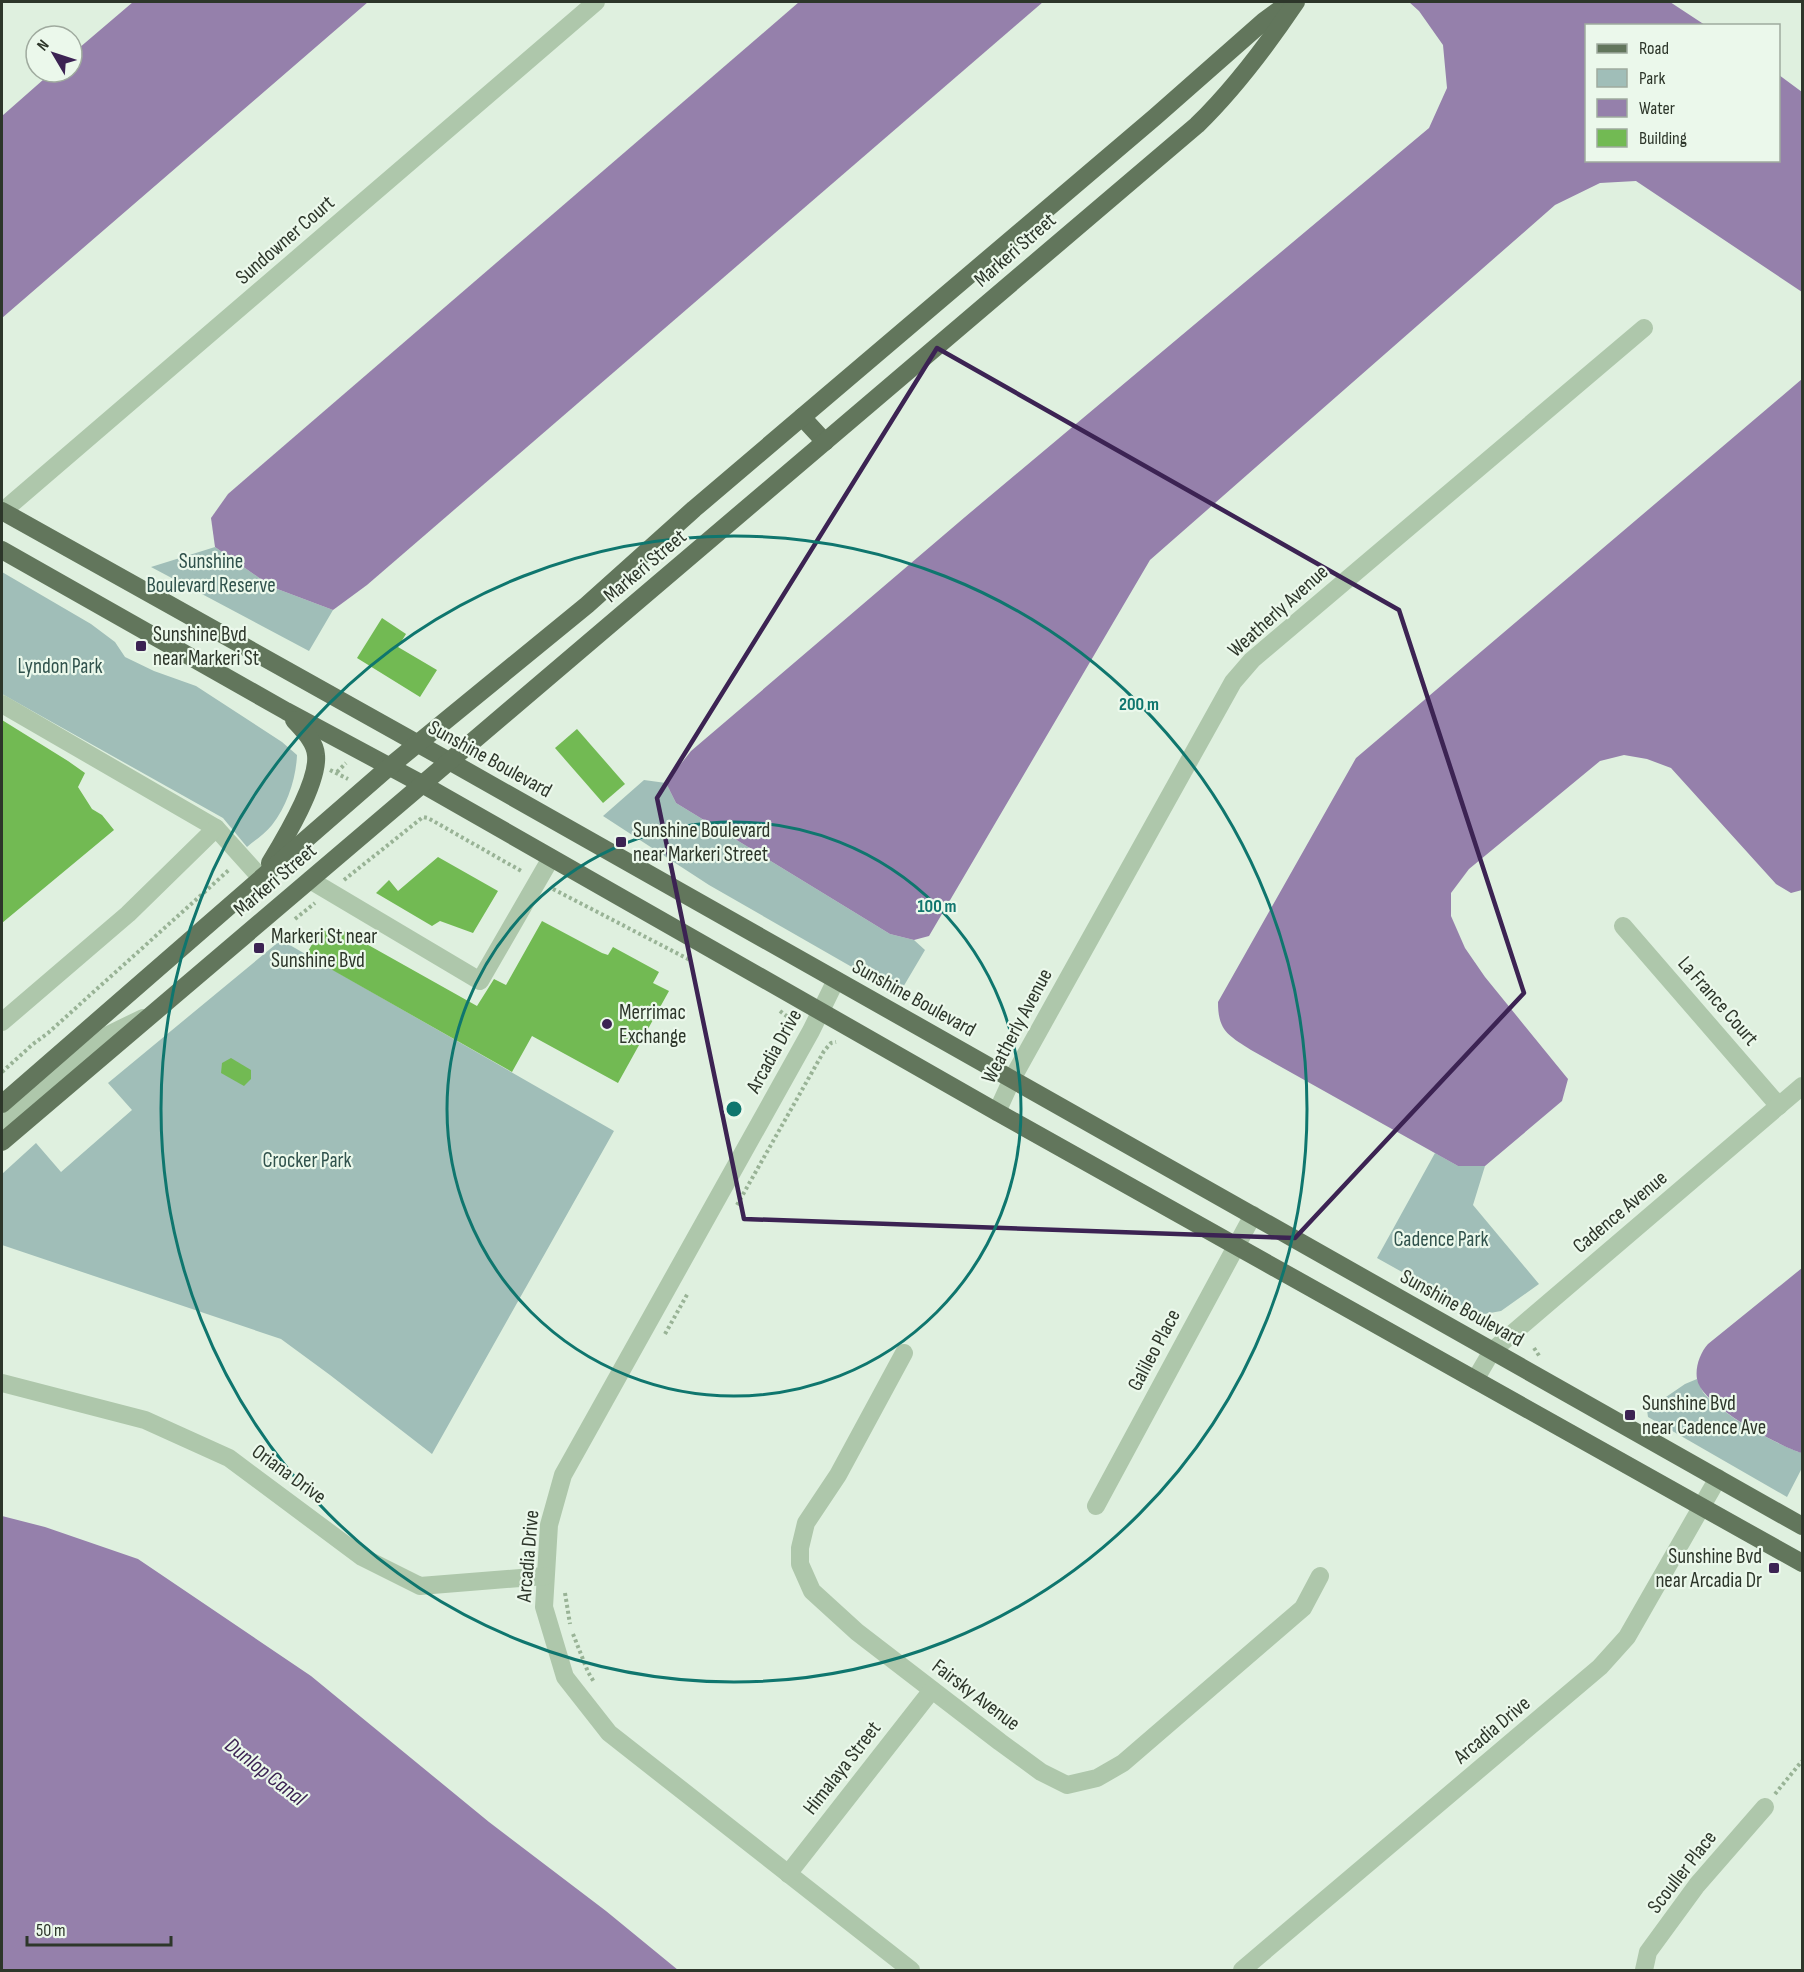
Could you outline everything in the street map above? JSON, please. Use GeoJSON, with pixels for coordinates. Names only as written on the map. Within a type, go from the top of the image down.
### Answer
{"type":"FeatureCollection","features":[{"type":"Feature","properties":{"kind":"main road","name":"Markeri Street"},"geometry":{"type":"LineString","coordinates":[[2,1142],[1192,130],[1242,74],[1270,26],[1290,2]]}},
{"type":"Feature","properties":{"kind":"main road","name":"Markeri Street"},"geometry":{"type":"LineString","coordinates":[[2,1104],[417,743],[587,605],[694,509],[1224,57],[1270,26],[1296,2]]}},
{"type":"Feature","properties":{"kind":"main road"},"geometry":{"type":"LineString","coordinates":[[1224,57],[1242,74]]}},
{"type":"Feature","properties":{"kind":"main road"},"geometry":{"type":"LineString","coordinates":[[802,417],[825,442]]}},
{"type":"Feature","properties":{"kind":"main road","name":"Sunshine Boulevard"},"geometry":{"type":"LineString","coordinates":[[2,511],[1803,1526]]}},
{"type":"Feature","properties":{"kind":"main road"},"geometry":{"type":"LineString","coordinates":[[2,550],[286,711],[422,784],[997,1112],[1803,1563]]}},
{"type":"Feature","properties":{"kind":"main road"},"geometry":{"type":"LineString","coordinates":[[261,878],[291,829],[302,806],[312,778],[316,756],[306,734],[286,711]]}},
{"type":"Feature","properties":{"kind":"street","name":"Sundowner Court"},"geometry":{"type":"LineString","coordinates":[[2,511],[596,2]]}},
{"type":"Feature","properties":{"kind":"street","name":"Weatherly Avenue"},"geometry":{"type":"LineString","coordinates":[[997,1112],[1012,1079],[1233,682],[1252,660],[1644,328]]}},
{"type":"Feature","properties":{"kind":"street"},"geometry":{"type":"LineString","coordinates":[[2,704],[216,828],[261,878]]}},
{"type":"Feature","properties":{"kind":"street"},"geometry":{"type":"LineString","coordinates":[[2,1022],[128,914],[216,828]]}},
{"type":"Feature","properties":{"kind":"street"},"geometry":{"type":"LineString","coordinates":[[310,880],[480,981],[551,858]]}},
{"type":"Feature","properties":{"kind":"street","name":"La France Court"},"geometry":{"type":"LineString","coordinates":[[1623,926],[1779,1106]]}},
{"type":"Feature","properties":{"kind":"street","name":"Arcadia Drive"},"geometry":{"type":"LineString","coordinates":[[836,980],[821,1012],[563,1475],[549,1525],[543,1607],[565,1677],[609,1733],[911,1971]]}},
{"type":"Feature","properties":{"kind":"street"},"geometry":{"type":"LineString","coordinates":[[2,1125],[110,1034],[155,1012]]}},
{"type":"Feature","properties":{"kind":"street","name":"Cadence Avenue"},"geometry":{"type":"LineString","coordinates":[[1475,1380],[1492,1350],[1803,1086]]}},
{"type":"Feature","properties":{"kind":"street","name":"Galileo Place"},"geometry":{"type":"LineString","coordinates":[[1096,1506],[1253,1215]]}},
{"type":"Feature","properties":{"kind":"street","name":"Fairsky Avenue"},"geometry":{"type":"LineString","coordinates":[[904,1353],[838,1475],[806,1523],[800,1548],[800,1564],[812,1591],[857,1632],[1000,1742],[1050,1776],[1067,1785],[1097,1778],[1123,1763],[1303,1608],[1320,1576]]}},
{"type":"Feature","properties":{"kind":"street","name":"Oriana Drive"},"geometry":{"type":"LineString","coordinates":[[2,1383],[145,1420],[229,1458],[362,1557],[420,1586],[545,1576]]}},
{"type":"Feature","properties":{"kind":"street","name":"Arcadia Drive"},"geometry":{"type":"LineString","coordinates":[[1242,1971],[1600,1667],[1627,1637],[1718,1478]]}},
{"type":"Feature","properties":{"kind":"street","name":"Himalaya Street"},"geometry":{"type":"LineString","coordinates":[[788,1874],[932,1690]]}},
{"type":"Feature","properties":{"kind":"street","name":"Scouller Place"},"geometry":{"type":"LineString","coordinates":[[1644,1971],[1648,1952],[1697,1885],[1765,1807]]}},
{"type":"Feature","properties":{"kind":"path"},"geometry":{"type":"LineString","coordinates":[[337,772],[346,763]]}},
{"type":"Feature","properties":{"kind":"path"},"geometry":{"type":"LineString","coordinates":[[327,770],[348,778]]}},
{"type":"Feature","properties":{"kind":"path"},"geometry":{"type":"LineString","coordinates":[[294,920],[423,817],[538,881],[696,964]]}},
{"type":"Feature","properties":{"kind":"path"},"geometry":{"type":"LineString","coordinates":[[2,1072],[243,858]]}},
{"type":"Feature","properties":{"kind":"path"},"geometry":{"type":"LineString","coordinates":[[771,1006],[789,1018]]}},
{"type":"Feature","properties":{"kind":"path"},"geometry":{"type":"LineString","coordinates":[[734,1211],[824,1051],[831,1042],[840,1041]]}},
{"type":"Feature","properties":{"kind":"path"},"geometry":{"type":"LineString","coordinates":[[663,1339],[689,1290]]}},
{"type":"Feature","properties":{"kind":"path"},"geometry":{"type":"LineString","coordinates":[[565,1591],[571,1630],[588,1672],[598,1687]]}},
{"type":"Feature","properties":{"kind":"path"},"geometry":{"type":"LineString","coordinates":[[1765,1807],[1803,1761]]}},
{"type":"Feature","properties":{"kind":"highlighted area"},"geometry":{"type":"Polygon","coordinates":[[[937,348],[1399,610],[1524,993],[1295,1238],[744,1219],[657,798],[937,348]]]}},
{"type":"Feature","properties":{"kind":"green space","name":"Sunshine Boulevard Reserve"},"geometry":{"type":"Polygon","coordinates":[[[215,547],[272,587],[333,610],[309,651],[151,567],[215,547]]]}},
{"type":"Feature","properties":{"kind":"green space","name":"Lyndon Park"},"geometry":{"type":"Polygon","coordinates":[[[2,572],[91,624],[115,642],[125,657],[154,671],[196,686],[282,742],[297,755],[290,792],[277,818],[269,828],[247,847],[223,818],[2,694],[2,572]]]}},
{"type":"Feature","properties":{"kind":"green space"},"geometry":{"type":"Polygon","coordinates":[[[644,780],[666,783],[676,803],[890,934],[914,940],[925,950],[899,994],[709,885],[603,816],[644,780]]]}},
{"type":"Feature","properties":{"kind":"green space","name":"Crocker Park"},"geometry":{"type":"Polygon","coordinates":[[[281,940],[614,1131],[432,1454],[281,1339],[2,1245],[2,1174],[36,1143],[61,1172],[132,1110],[108,1083],[281,940]]]}},
{"type":"Feature","properties":{"kind":"green space","name":"Cadence Park"},"geometry":{"type":"Polygon","coordinates":[[[1435,1153],[1458,1166],[1485,1166],[1473,1205],[1539,1284],[1501,1311],[1479,1315],[1377,1258],[1435,1153]]]}},
{"type":"Feature","properties":{"kind":"green space"},"geometry":{"type":"Polygon","coordinates":[[[1697,1379],[1703,1392],[1721,1409],[1764,1436],[1802,1453],[1802,1468],[1787,1497],[1648,1417],[1647,1410],[1685,1384],[1697,1379]]]}},
{"type":"Feature","properties":{"kind":"water"},"geometry":{"type":"Polygon","coordinates":[[[133,2],[368,2],[2,318],[2,116],[38,84],[84,84],[84,44],[133,2]]]}},
{"type":"Feature","properties":{"kind":"water"},"geometry":{"type":"Polygon","coordinates":[[[799,2],[1043,2],[367,585],[333,610],[272,587],[215,547],[211,518],[228,494],[799,2]]]}},
{"type":"Feature","properties":{"kind":"water"},"geometry":{"type":"Polygon","coordinates":[[[1409,2],[1670,2],[1703,24],[1585,24],[1585,162],[1780,162],[1780,76],[1802,92],[1802,292],[1636,181],[1600,183],[1555,205],[1150,560],[929,936],[914,940],[890,934],[676,803],[666,783],[691,751],[965,517],[1429,128],[1447,88],[1443,45],[1419,11],[1409,2]]]}},
{"type":"Feature","properties":{"kind":"water"},"geometry":{"type":"Polygon","coordinates":[[[1802,379],[1802,890],[1791,893],[1776,884],[1671,768],[1647,759],[1624,755],[1600,761],[1469,869],[1451,893],[1451,916],[1465,948],[1485,977],[1568,1079],[1562,1101],[1485,1166],[1458,1166],[1230,1036],[1222,1026],[1218,1002],[1356,758],[1802,379]]]}},
{"type":"Feature","properties":{"kind":"water"},"geometry":{"type":"Polygon","coordinates":[[[1802,1268],[1802,1453],[1742,1423],[1712,1401],[1697,1379],[1697,1370],[1699,1360],[1708,1344],[1802,1268]]]}},
{"type":"Feature","properties":{"kind":"water","name":"Dunlop Canal"},"geometry":{"type":"Polygon","coordinates":[[[2,1516],[45,1527],[138,1559],[311,1676],[489,1822],[606,1911],[678,1970],[2,1970],[2,1516]]]}},
{"type":"Feature","properties":{"kind":"building"},"geometry":{"type":"Polygon","coordinates":[[[382,618],[406,634],[398,647],[437,670],[420,697],[357,658],[382,618]]]}},
{"type":"Feature","properties":{"kind":"building"},"geometry":{"type":"Polygon","coordinates":[[[2,720],[85,773],[78,787],[92,809],[102,815],[114,830],[2,923],[2,720]]]}},
{"type":"Feature","properties":{"kind":"building"},"geometry":{"type":"Polygon","coordinates":[[[577,729],[625,784],[603,803],[555,748],[577,729]]]}},
{"type":"Feature","properties":{"kind":"building"},"geometry":{"type":"Polygon","coordinates":[[[438,857],[498,891],[473,933],[440,921],[432,926],[376,893],[389,880],[398,891],[438,857]]]}},
{"type":"Feature","properties":{"kind":"building"},"geometry":{"type":"Polygon","coordinates":[[[542,921],[602,953],[608,955],[613,947],[659,972],[653,983],[669,991],[618,1083],[532,1036],[512,1072],[306,955],[321,928],[333,936],[338,928],[477,1006],[494,979],[506,985],[542,921]]]}},
{"type":"Feature","properties":{"kind":"building"},"geometry":{"type":"Polygon","coordinates":[[[231,1058],[251,1070],[251,1079],[244,1086],[221,1073],[222,1063],[231,1058]]]}},
{"type":"Feature","properties":{"kind":"place","name":"Sunshine Bvd near Markeri St"},"geometry":{"type":"Point","coordinates":[141,646]}},
{"type":"Feature","properties":{"kind":"place","name":"Sunshine Boulevard near Markeri Street"},"geometry":{"type":"Point","coordinates":[621,842]}},
{"type":"Feature","properties":{"kind":"place","name":"Markeri St near Sunshine Bvd"},"geometry":{"type":"Point","coordinates":[259,948]}},
{"type":"Feature","properties":{"kind":"place","name":"Merrimac Exchange"},"geometry":{"type":"Point","coordinates":[607,1024]}},
{"type":"Feature","properties":{"kind":"place","name":"Sunshine Bvd near Cadence Ave"},"geometry":{"type":"Point","coordinates":[1630,1415]}},
{"type":"Feature","properties":{"kind":"place","name":"Sunshine Bvd near Arcadia Dr"},"geometry":{"type":"Point","coordinates":[1774,1568]}}]}
